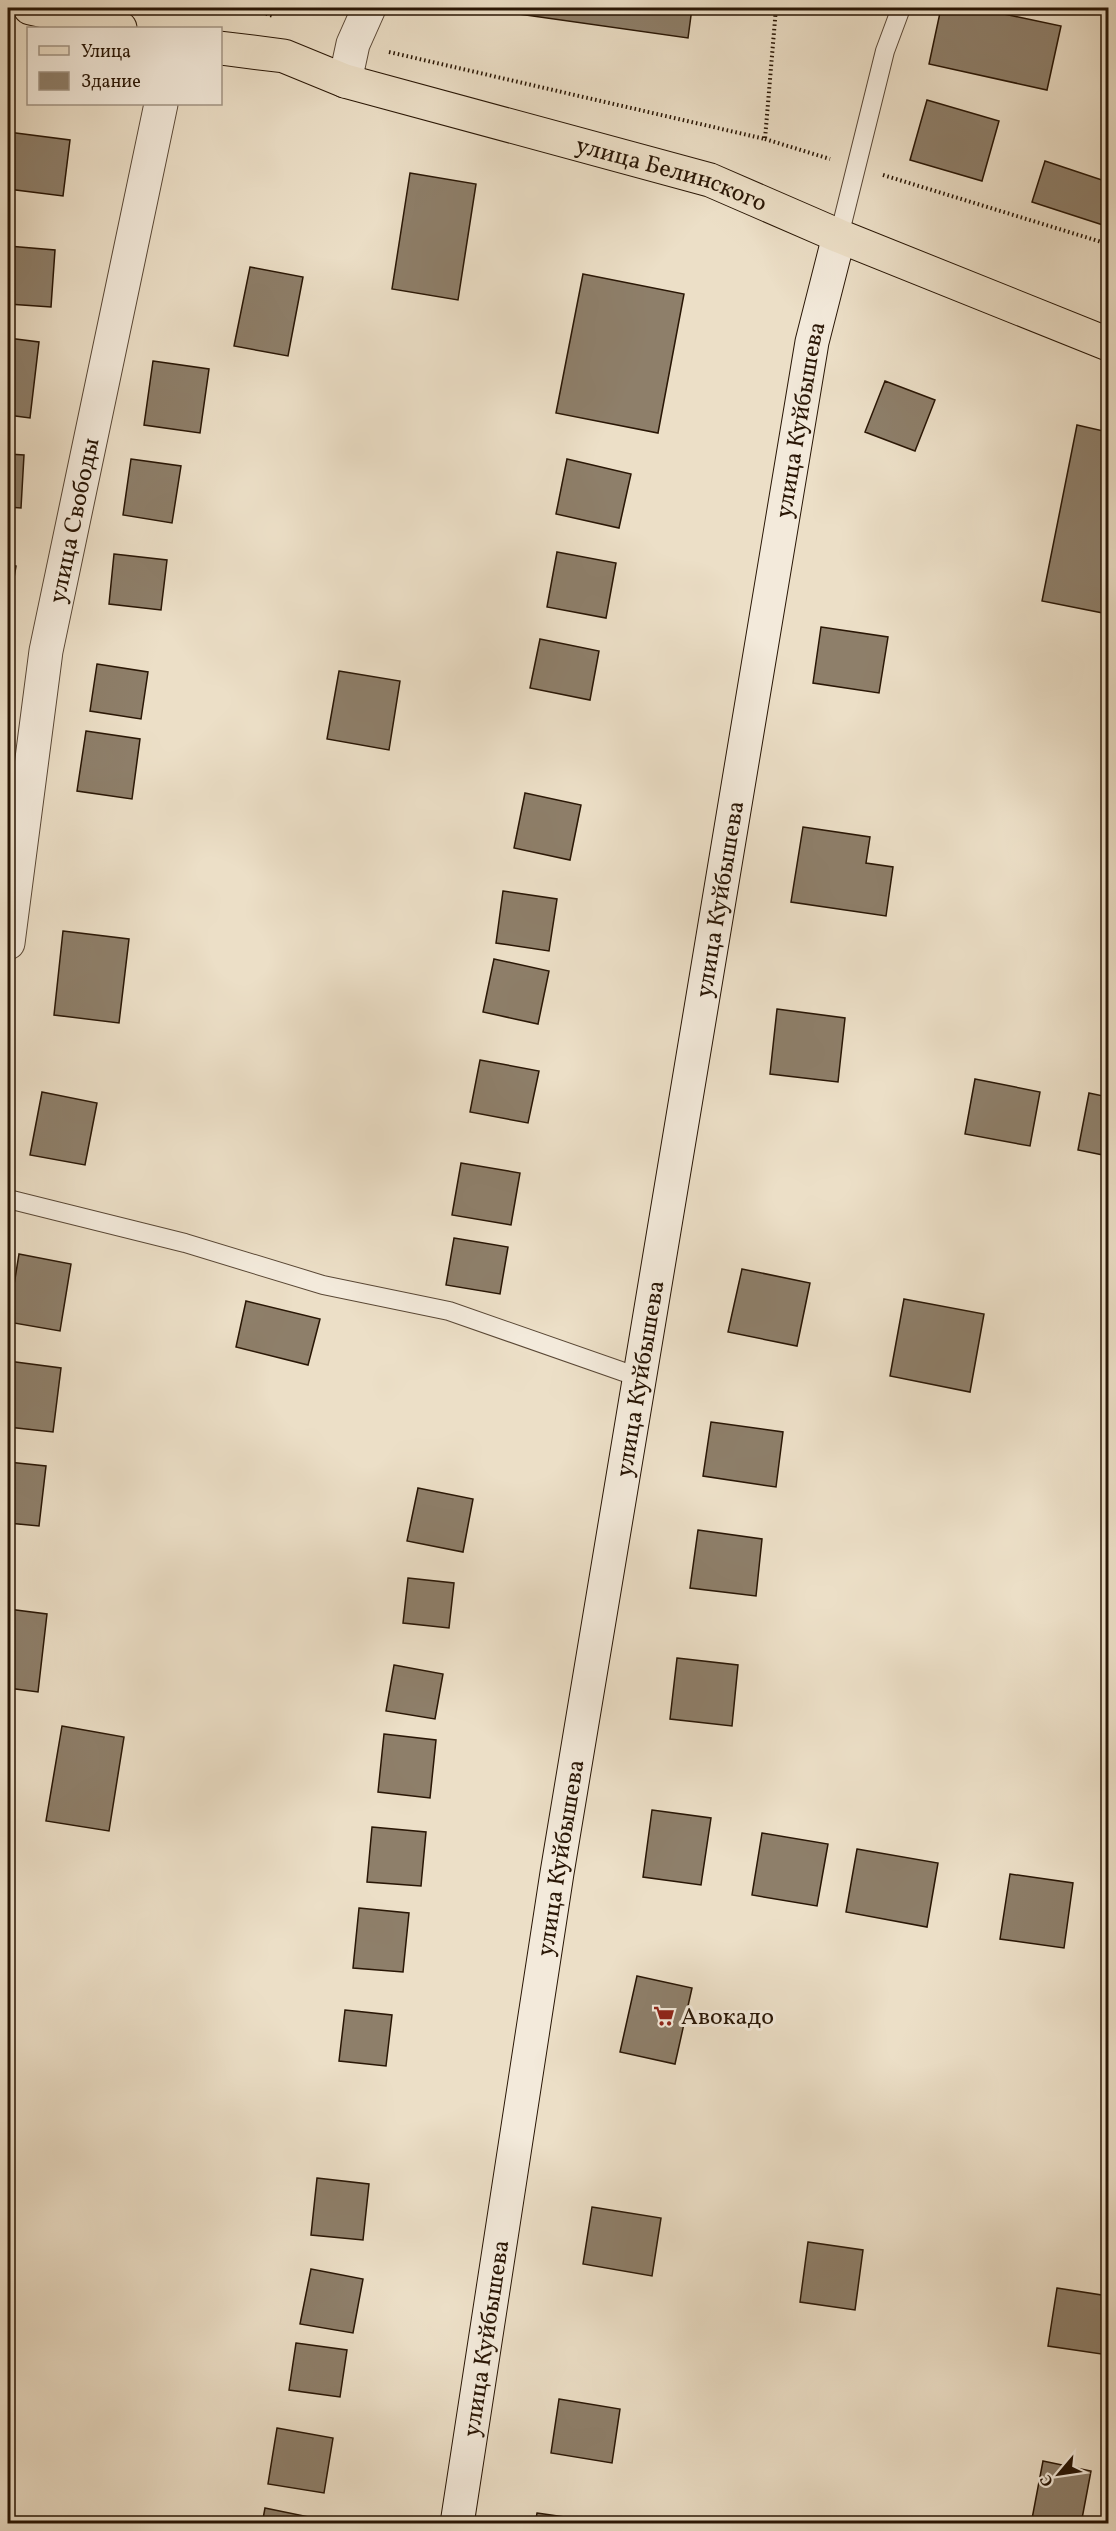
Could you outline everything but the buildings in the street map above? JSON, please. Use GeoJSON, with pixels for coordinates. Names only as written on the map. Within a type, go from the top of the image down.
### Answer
{"type":"FeatureCollection","features":[{"type":"Feature","properties":{"kind":"main road"},"geometry":{"type":"LineString","coordinates":[[30,8],[116,27]]}},
{"type":"Feature","properties":{"kind":"main road"},"geometry":{"type":"LineString","coordinates":[[345,81],[353,44],[369,8]]}},
{"type":"Feature","properties":{"kind":"main road","name":"улица Белинского"},"geometry":{"type":"LineString","coordinates":[[222,48],[284,56],[345,81],[710,180],[839,236],[1108,344]]}},
{"type":"Feature","properties":{"kind":"main road","name":"улица Свободы"},"geometry":{"type":"LineString","coordinates":[[8,943],[46,651],[162,105]]}},
{"type":"Feature","properties":{"kind":"main road","name":"улица Куйбышева"},"geometry":{"type":"LineString","coordinates":[[457,2523],[556,1873],[641,1377],[812,342],[839,236]]}},
{"type":"Feature","properties":{"kind":"lane"},"geometry":{"type":"LineString","coordinates":[[839,236],[885,51],[901,8]]}},
{"type":"Feature","properties":{"kind":"lane"},"geometry":{"type":"LineString","coordinates":[[8,1199],[185,1243],[323,1286],[449,1311],[641,1377]]}},
{"type":"Feature","properties":{"kind":"path"},"geometry":{"type":"LineString","coordinates":[[249,8],[280,18]]}},
{"type":"Feature","properties":{"kind":"path"},"geometry":{"type":"LineString","coordinates":[[765,139],[776,8]]}},
{"type":"Feature","properties":{"kind":"path"},"geometry":{"type":"LineString","coordinates":[[353,44],[765,139],[1108,244]]}},
{"type":"Feature","properties":{"kind":"place","name":"Авокадо"},"geometry":{"type":"Point","coordinates":[664,2016]}}]}
